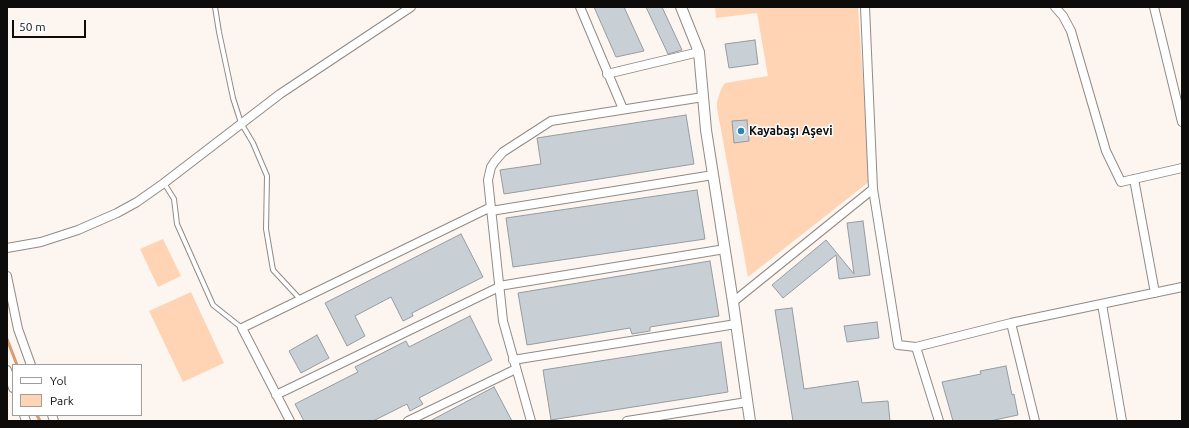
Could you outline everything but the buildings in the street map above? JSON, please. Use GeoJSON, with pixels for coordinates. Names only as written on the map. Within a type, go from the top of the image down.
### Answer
{"type":"FeatureCollection","features":[{"type":"Feature","properties":{"kind":"street"},"geometry":{"type":"LineString","coordinates":[[7,248],[41,242],[60,236],[97,222],[137,202],[280,94],[411,7]]}},
{"type":"Feature","properties":{"kind":"street"},"geometry":{"type":"LineString","coordinates":[[580,7],[623,109]]}},
{"type":"Feature","properties":{"kind":"street"},"geometry":{"type":"LineString","coordinates":[[681,7],[699,52],[706,130],[750,421]]}},
{"type":"Feature","properties":{"kind":"street"},"geometry":{"type":"LineString","coordinates":[[865,7],[873,190],[898,345],[916,347],[1011,323],[1182,288]]}},
{"type":"Feature","properties":{"kind":"street"},"geometry":{"type":"LineString","coordinates":[[1055,7],[1067,22],[1075,41],[1106,151],[1121,182],[1182,168]]}},
{"type":"Feature","properties":{"kind":"street"},"geometry":{"type":"LineString","coordinates":[[1154,7],[1182,122]]}},
{"type":"Feature","properties":{"kind":"street"},"geometry":{"type":"LineString","coordinates":[[607,74],[699,52]]}},
{"type":"Feature","properties":{"kind":"street"},"geometry":{"type":"LineString","coordinates":[[531,421],[502,321],[488,180],[495,161],[504,152],[551,121],[703,97]]}},
{"type":"Feature","properties":{"kind":"street"},"geometry":{"type":"LineString","coordinates":[[290,421],[242,328],[491,209],[713,175]]}},
{"type":"Feature","properties":{"kind":"street"},"geometry":{"type":"LineString","coordinates":[[1134,179],[1155,293]]}},
{"type":"Feature","properties":{"kind":"street"},"geometry":{"type":"LineString","coordinates":[[733,302],[873,190]]}},
{"type":"Feature","properties":{"kind":"street"},"geometry":{"type":"LineString","coordinates":[[276,395],[499,286],[725,250]]}},
{"type":"Feature","properties":{"kind":"street"},"geometry":{"type":"LineString","coordinates":[[7,276],[18,329],[31,364]]}},
{"type":"Feature","properties":{"kind":"street"},"geometry":{"type":"LineString","coordinates":[[1102,304],[1122,421]]}},
{"type":"Feature","properties":{"kind":"street"},"geometry":{"type":"LineString","coordinates":[[1011,323],[1035,421]]}},
{"type":"Feature","properties":{"kind":"street"},"geometry":{"type":"LineString","coordinates":[[513,360],[736,324]]}},
{"type":"Feature","properties":{"kind":"street"},"geometry":{"type":"LineString","coordinates":[[916,347],[939,421]]}},
{"type":"Feature","properties":{"kind":"street"},"geometry":{"type":"LineString","coordinates":[[408,421],[516,369]]}},
{"type":"Feature","properties":{"kind":"street"},"geometry":{"type":"LineString","coordinates":[[7,370],[12,385]]}},
{"type":"Feature","properties":{"kind":"street"},"geometry":{"type":"LineString","coordinates":[[627,421],[747,402]]}},
{"type":"Feature","properties":{"kind":"lane"},"geometry":{"type":"LineString","coordinates":[[216,7],[219,32],[233,98],[241,124],[253,143],[267,176],[266,229],[273,270],[300,300]]}},
{"type":"Feature","properties":{"kind":"lane"},"geometry":{"type":"LineString","coordinates":[[164,183],[174,199],[177,224],[213,304],[242,328]]}},
{"type":"Feature","properties":{"kind":"green space"},"geometry":{"type":"Polygon","coordinates":[[[715,7],[858,7],[870,181],[748,277],[717,102],[721,89],[725,83],[768,76],[757,13],[716,18],[715,7]]]}},
{"type":"Feature","properties":{"kind":"green space"},"geometry":{"type":"Polygon","coordinates":[[[163,239],[181,276],[158,287],[140,249],[163,239]]]}},
{"type":"Feature","properties":{"kind":"green space"},"geometry":{"type":"Polygon","coordinates":[[[191,292],[224,363],[183,382],[149,311],[191,292]]]}},
{"type":"Feature","properties":{"kind":"waterway"},"geometry":{"type":"LineString","coordinates":[[7,339],[17,364]]}},
{"type":"Feature","properties":{"kind":"waterway"},"geometry":{"type":"LineString","coordinates":[[38,416],[40,421]]}},
{"type":"Feature","properties":{"kind":"place","name":"Kayabaşı Aşevi"},"geometry":{"type":"Point","coordinates":[741,131]}}]}
